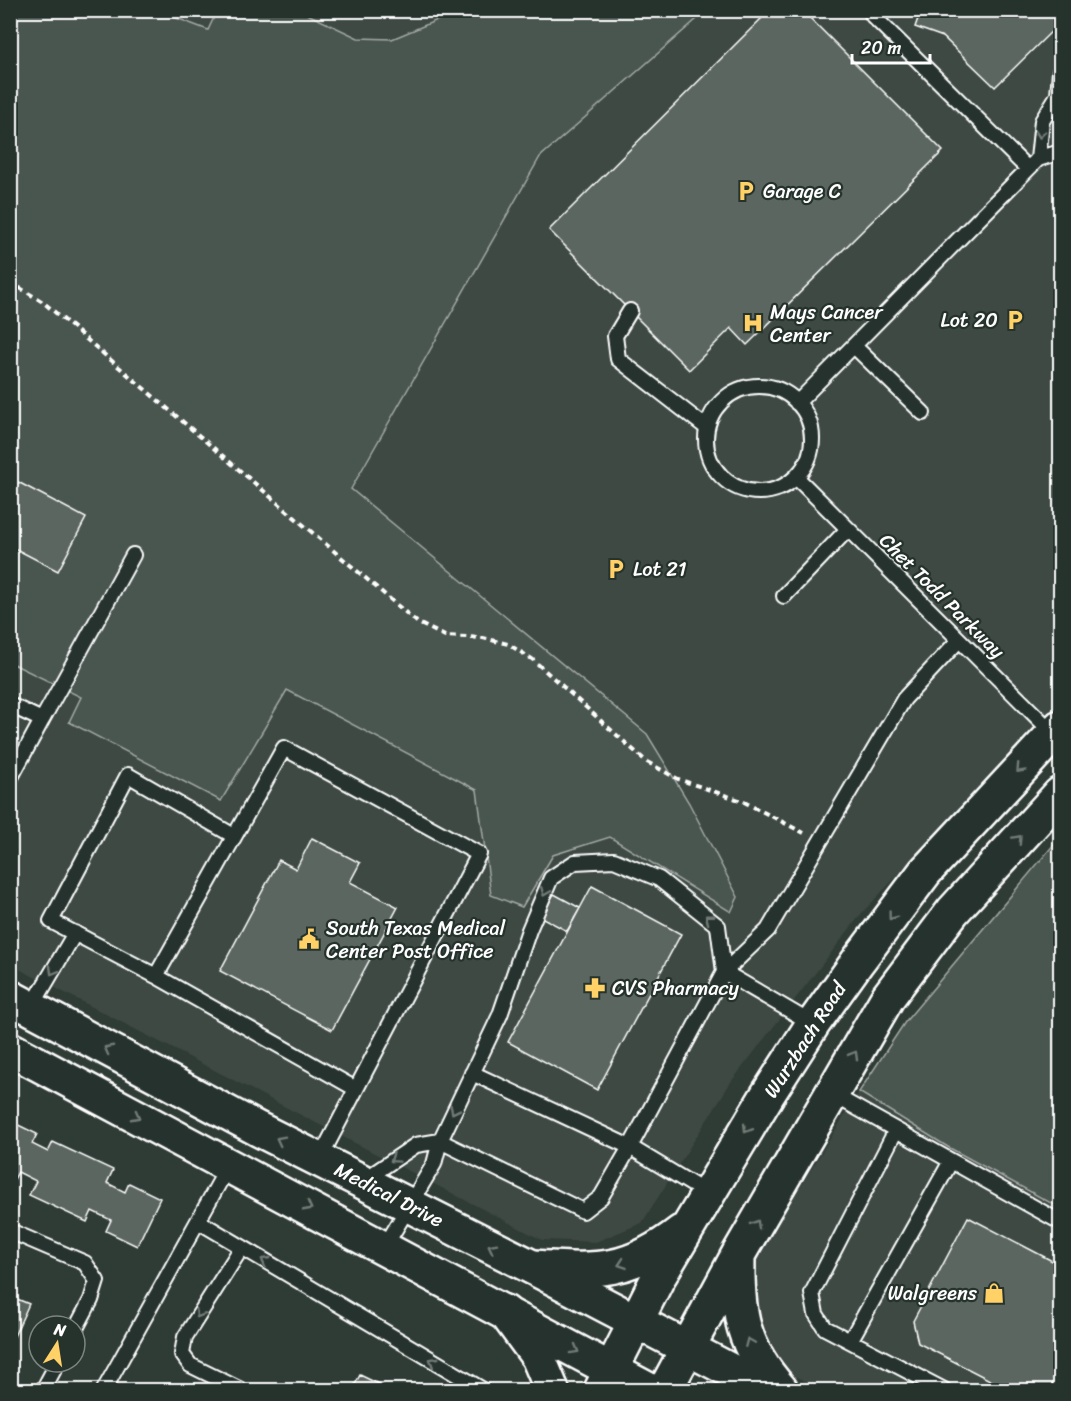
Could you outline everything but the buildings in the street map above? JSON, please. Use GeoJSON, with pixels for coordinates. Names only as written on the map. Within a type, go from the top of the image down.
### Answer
{"type":"FeatureCollection","features":[{"type":"Feature","properties":{"kind":"main road","name":"Wurzbach Road"},"geometry":{"type":"LineString","coordinates":[[606,1381],[658,1278],[813,1024],[925,872],[1058,734]]}},
{"type":"Feature","properties":{"kind":"main road"},"geometry":{"type":"LineString","coordinates":[[665,1390],[738,1255],[888,997],[953,911],[1060,794]]}},
{"type":"Feature","properties":{"kind":"main road","name":"Medical Drive"},"geometry":{"type":"LineString","coordinates":[[21,1003],[319,1160],[532,1267],[768,1390]]}},
{"type":"Feature","properties":{"kind":"main road"},"geometry":{"type":"LineString","coordinates":[[10,1049],[505,1312],[606,1381],[649,1390]]}},
{"type":"Feature","properties":{"kind":"main road"},"geometry":{"type":"LineString","coordinates":[[532,1267],[594,1270],[612,1268],[661,1247],[690,1225]]}},
{"type":"Feature","properties":{"kind":"main road"},"geometry":{"type":"LineString","coordinates":[[738,1255],[737,1297],[742,1326],[765,1373],[781,1390]]}},
{"type":"Feature","properties":{"kind":"main road"},"geometry":{"type":"LineString","coordinates":[[505,1312],[538,1357],[552,1390]]}},
{"type":"Feature","properties":{"kind":"lane"},"geometry":{"type":"LineString","coordinates":[[870,10],[873,16],[1033,164]]}},
{"type":"Feature","properties":{"kind":"lane"},"geometry":{"type":"LineString","coordinates":[[1033,164],[1042,121],[1059,95],[1060,71]]}},
{"type":"Feature","properties":{"kind":"lane"},"geometry":{"type":"LineString","coordinates":[[797,403],[1033,164],[1060,152]]}},
{"type":"Feature","properties":{"kind":"lane"},"geometry":{"type":"LineString","coordinates":[[630,311],[615,336],[618,359],[707,428]]}},
{"type":"Feature","properties":{"kind":"lane"},"geometry":{"type":"LineString","coordinates":[[854,346],[923,413]]}},
{"type":"Feature","properties":{"kind":"lane"},"geometry":{"type":"LineString","coordinates":[[757,386],[775,388],[792,397],[797,403],[804,410],[811,427],[812,445],[807,462],[796,477],[782,486],[766,491],[749,490],[734,485],[720,474],[711,460],[707,444],[707,428],[713,412],[724,399],[740,390],[757,386]]}},
{"type":"Feature","properties":{"kind":"lane","name":"Chet Todd Parkway"},"geometry":{"type":"LineString","coordinates":[[796,477],[959,640],[1058,734]]}},
{"type":"Feature","properties":{"kind":"lane"},"geometry":{"type":"LineString","coordinates":[[784,596],[848,529]]}},
{"type":"Feature","properties":{"kind":"lane"},"geometry":{"type":"LineString","coordinates":[[10,779],[133,555]]}},
{"type":"Feature","properties":{"kind":"lane"},"geometry":{"type":"LineString","coordinates":[[362,1181],[416,1145],[440,1141],[583,1210],[601,1197],[724,972],[768,930],[904,699],[959,640]]}},
{"type":"Feature","properties":{"kind":"lane"},"geometry":{"type":"LineString","coordinates":[[10,705],[42,720]]}},
{"type":"Feature","properties":{"kind":"lane"},"geometry":{"type":"LineString","coordinates":[[156,976],[284,748],[479,854],[319,1160]]}},
{"type":"Feature","properties":{"kind":"lane"},"geometry":{"type":"LineString","coordinates":[[234,836],[128,775],[51,921],[156,976],[356,1089]]}},
{"type":"Feature","properties":{"kind":"lane"},"geometry":{"type":"LineString","coordinates":[[384,1248],[434,1164],[440,1141],[500,1015],[529,930],[551,878],[575,862],[614,860],[659,879],[718,926],[724,972]]}},
{"type":"Feature","properties":{"kind":"lane"},"geometry":{"type":"LineString","coordinates":[[21,1003],[75,933]]}},
{"type":"Feature","properties":{"kind":"lane"},"geometry":{"type":"LineString","coordinates":[[724,972],[813,1024]]}},
{"type":"Feature","properties":{"kind":"lane"},"geometry":{"type":"LineString","coordinates":[[472,1073],[630,1147],[708,1194]]}},
{"type":"Feature","properties":{"kind":"lane"},"geometry":{"type":"LineString","coordinates":[[832,1094],[1060,1222]]}},
{"type":"Feature","properties":{"kind":"lane"},"geometry":{"type":"LineString","coordinates":[[896,1130],[812,1293],[816,1314],[825,1328],[944,1390]]}},
{"type":"Feature","properties":{"kind":"lane"},"geometry":{"type":"LineString","coordinates":[[850,1341],[951,1161]]}},
{"type":"Feature","properties":{"kind":"lane"},"geometry":{"type":"LineString","coordinates":[[104,1390],[229,1165]]}},
{"type":"Feature","properties":{"kind":"lane"},"geometry":{"type":"LineString","coordinates":[[198,1221],[483,1390]]}},
{"type":"Feature","properties":{"kind":"lane"},"geometry":{"type":"LineString","coordinates":[[10,1231],[85,1263],[97,1281],[84,1314]]}},
{"type":"Feature","properties":{"kind":"lane"},"geometry":{"type":"LineString","coordinates":[[241,1390],[190,1365],[182,1354],[185,1337],[242,1247]]}},
{"type":"Feature","properties":{"kind":"lane"},"geometry":{"type":"LineString","coordinates":[[43,1390],[52,1374]]}},
{"type":"Feature","properties":{"kind":"path"},"geometry":{"type":"LineString","coordinates":[[10,282],[43,302],[418,623],[445,636],[483,638],[508,644],[532,659],[646,762],[678,779],[742,801],[821,842]]}},
{"type":"Feature","properties":{"kind":"shaded area"},"geometry":{"type":"Polygon","coordinates":[[[10,11],[1060,11],[1060,704],[862,913],[731,1082],[642,1223],[596,1242],[542,1240],[11,965],[10,11]]]}},
{"type":"Feature","properties":{"kind":"shaded area"},"geometry":{"type":"Polygon","coordinates":[[[10,11],[158,11],[208,30],[217,11],[301,11],[358,38],[392,39],[459,11],[706,11],[540,157],[351,489],[647,734],[689,803],[738,897],[731,912],[610,837],[553,855],[522,907],[491,895],[477,790],[287,690],[221,801],[69,722],[81,697],[11,663],[10,11]]]}},
{"type":"Feature","properties":{"kind":"shaded area"},"geometry":{"type":"Polygon","coordinates":[[[1060,837],[1060,1208],[948,1147],[859,1092],[905,1022],[1060,837]]]}},
{"type":"Feature","properties":{"kind":"shaded area"},"geometry":{"type":"Polygon","coordinates":[[[859,1092],[948,1147],[1060,1208],[1060,1390],[824,1390],[792,1375],[776,1362],[760,1342],[751,1266],[859,1092]]]}},
{"type":"Feature","properties":{"kind":"place","name":"Garage C"},"geometry":{"type":"Point","coordinates":[746,191]}},
{"type":"Feature","properties":{"kind":"place","name":"Lot 20"},"geometry":{"type":"Point","coordinates":[1015,320]}},
{"type":"Feature","properties":{"kind":"place","name":"Mays Cancer Center"},"geometry":{"type":"Point","coordinates":[753,323]}},
{"type":"Feature","properties":{"kind":"place","name":"Lot 21"},"geometry":{"type":"Point","coordinates":[616,569]}},
{"type":"Feature","properties":{"kind":"place","name":"South Texas Medical Center Post Office"},"geometry":{"type":"Point","coordinates":[309,939]}},
{"type":"Feature","properties":{"kind":"place","name":"CVS Pharmacy"},"geometry":{"type":"Point","coordinates":[595,988]}},
{"type":"Feature","properties":{"kind":"place","name":"Walgreens"},"geometry":{"type":"Point","coordinates":[994,1293]}}]}
